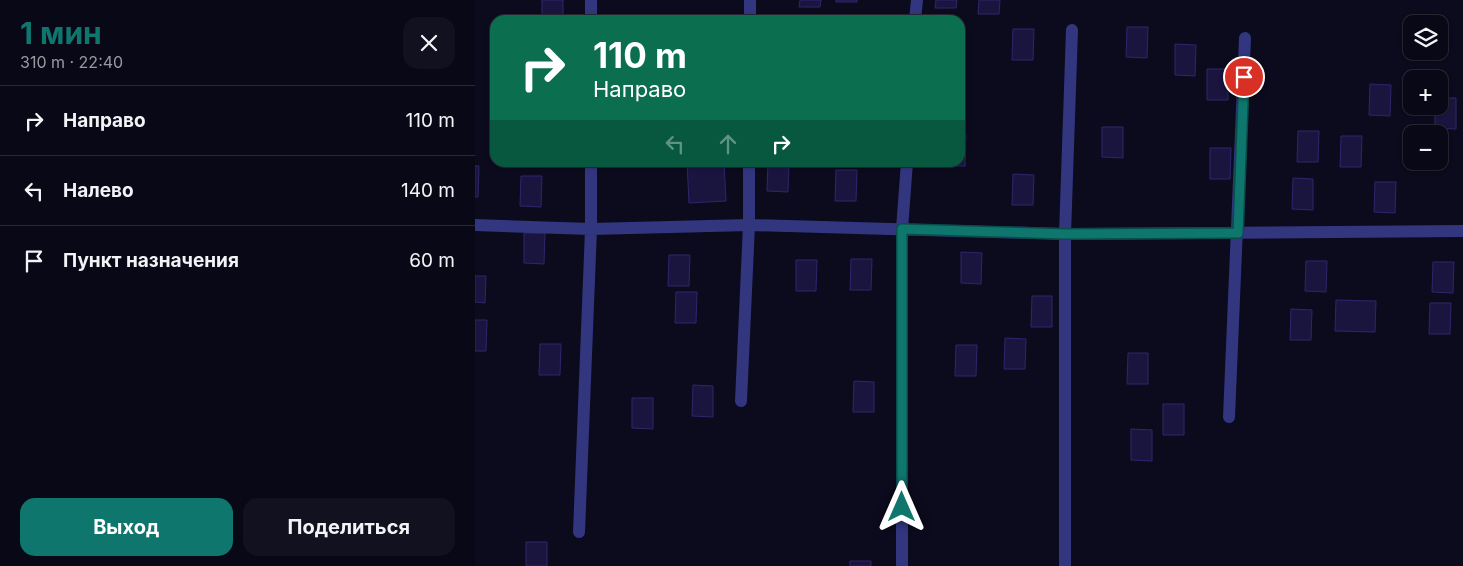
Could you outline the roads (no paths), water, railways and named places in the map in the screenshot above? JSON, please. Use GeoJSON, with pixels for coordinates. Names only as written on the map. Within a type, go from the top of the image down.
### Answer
{"type":"FeatureCollection","features":[{"type":"Feature","properties":{"kind":"street"},"geometry":{"type":"LineString","coordinates":[[591,0],[591,15]]}},
{"type":"Feature","properties":{"kind":"street"},"geometry":{"type":"LineString","coordinates":[[750,0],[750,15]]}},
{"type":"Feature","properties":{"kind":"street"},"geometry":{"type":"LineString","coordinates":[[916,15],[917,0]]}},
{"type":"Feature","properties":{"kind":"street"},"geometry":{"type":"LineString","coordinates":[[1065,566],[1065,234],[1072,30]]}},
{"type":"Feature","properties":{"kind":"street"},"geometry":{"type":"LineString","coordinates":[[1229,417],[1245,38]]}},
{"type":"Feature","properties":{"kind":"street"},"geometry":{"type":"LineString","coordinates":[[579,532],[591,229],[591,167]]}},
{"type":"Feature","properties":{"kind":"street"},"geometry":{"type":"LineString","coordinates":[[741,401],[749,225],[749,167]]}},
{"type":"Feature","properties":{"kind":"street"},"geometry":{"type":"LineString","coordinates":[[902,566],[902,229],[907,167]]}},
{"type":"Feature","properties":{"kind":"street"},"geometry":{"type":"LineString","coordinates":[[475,225],[591,229],[749,225],[1065,234],[1463,232]]}}]}
